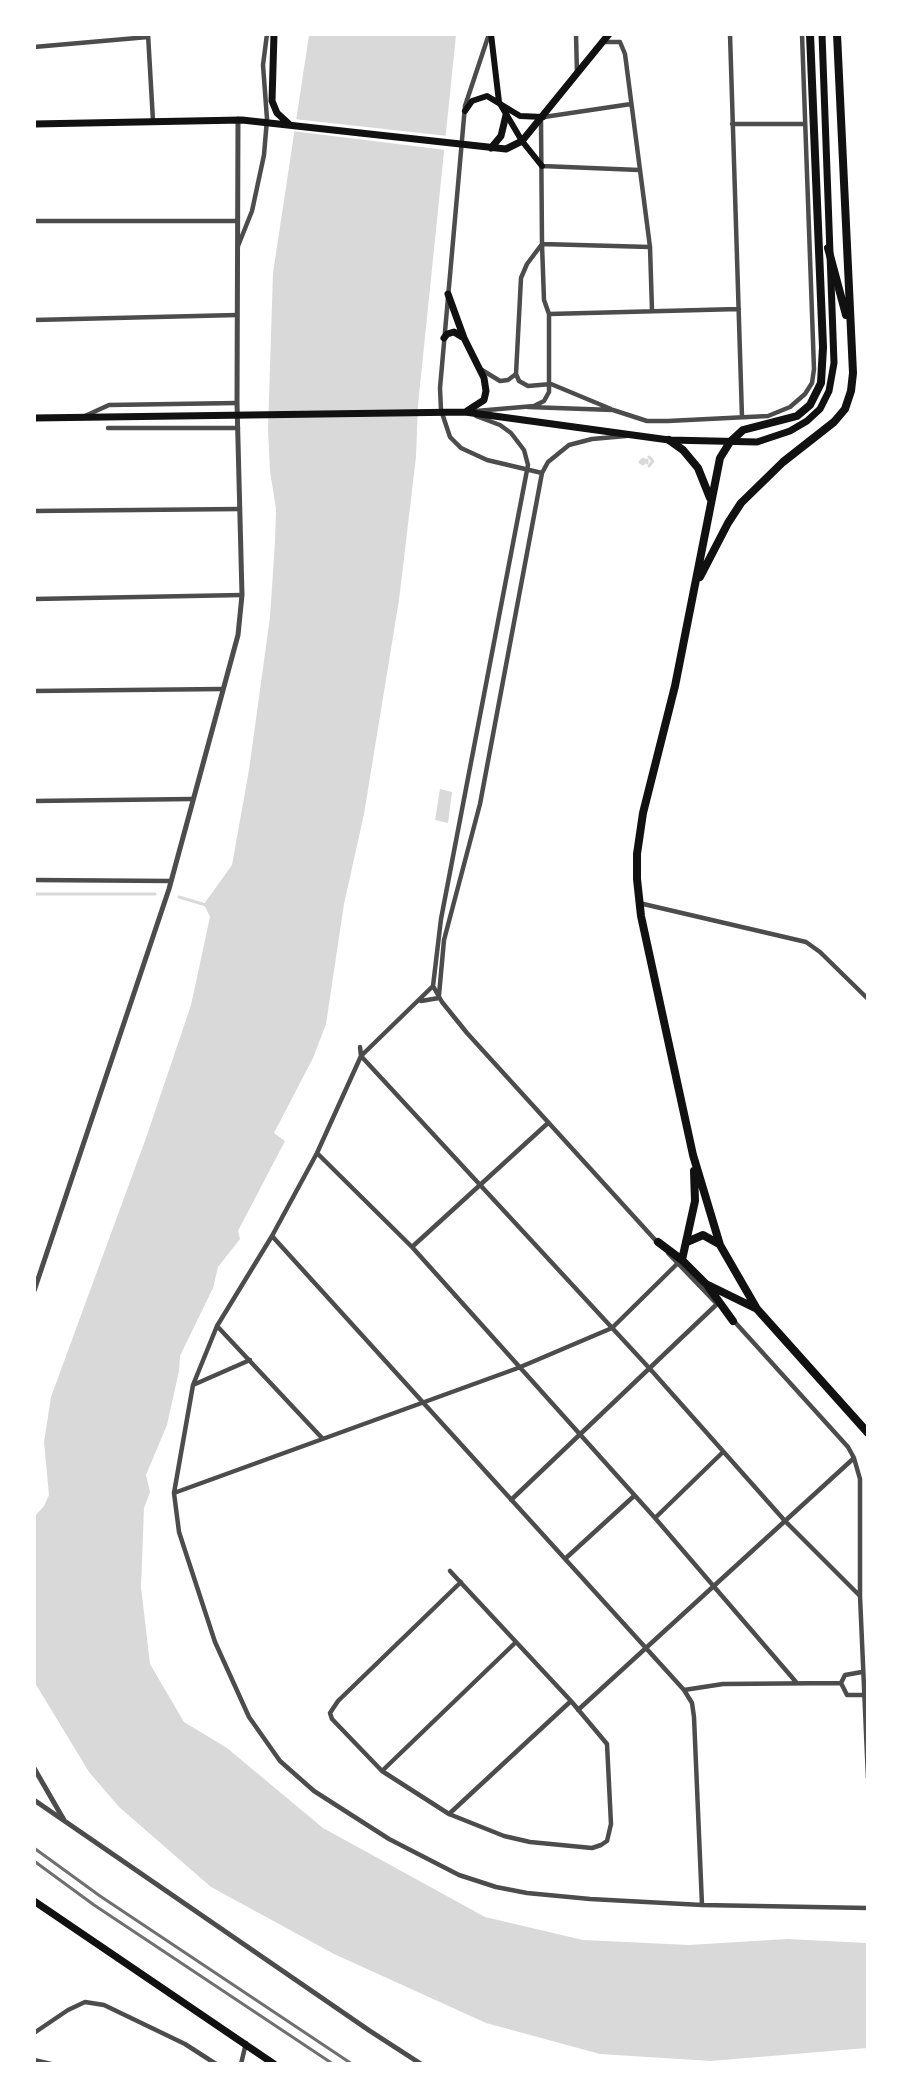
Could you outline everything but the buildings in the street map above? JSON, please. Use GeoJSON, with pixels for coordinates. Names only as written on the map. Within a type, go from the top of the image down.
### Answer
{"type":"FeatureCollection","features":[{"type":"Feature","properties":{"kind":"highway"},"geometry":{"type":"LineString","coordinates":[[810,34],[823,347],[821,383],[810,405],[797,416],[743,430],[730,442],[720,458],[675,686],[639,835],[637,868],[639,903],[693,1155],[720,1245],[757,1309],[867,1433]]}},
{"type":"Feature","properties":{"kind":"highway"},"geometry":{"type":"LineString","coordinates":[[694,589],[715,546],[741,503],[783,462],[840,416],[853,382],[837,34]]}},
{"type":"Feature","properties":{"kind":"highway"},"geometry":{"type":"LineString","coordinates":[[828,248],[850,328]]}},
{"type":"Feature","properties":{"kind":"highway"},"geometry":{"type":"LineString","coordinates":[[669,440],[682,450],[698,468],[706,482],[711,504]]}},
{"type":"Feature","properties":{"kind":"highway"},"geometry":{"type":"LineString","coordinates":[[680,1262],[687,1242],[695,1201],[693,1155]]}},
{"type":"Feature","properties":{"kind":"highway"},"geometry":{"type":"LineString","coordinates":[[687,1242],[703,1234],[720,1245]]}},
{"type":"Feature","properties":{"kind":"highway"},"geometry":{"type":"LineString","coordinates":[[658,1242],[706,1284],[733,1321]]}},
{"type":"Feature","properties":{"kind":"highway"},"geometry":{"type":"LineString","coordinates":[[706,1284],[757,1309]]}},
{"type":"Feature","properties":{"kind":"main road"},"geometry":{"type":"LineString","coordinates":[[274,34],[272,100],[277,113],[289,124]]}},
{"type":"Feature","properties":{"kind":"main road"},"geometry":{"type":"LineString","coordinates":[[490,34],[499,102],[522,141],[542,165]]}},
{"type":"Feature","properties":{"kind":"main road"},"geometry":{"type":"LineString","coordinates":[[34,124],[238,119],[509,149],[522,141],[542,118],[609,34]]}},
{"type":"Feature","properties":{"kind":"main road"},"geometry":{"type":"LineString","coordinates":[[34,418],[465,412],[669,440],[757,442],[784,434],[807,421],[825,400],[834,363],[828,248],[822,34]]}},
{"type":"Feature","properties":{"kind":"main road"},"geometry":{"type":"LineString","coordinates":[[465,111],[470,102],[480,97],[491,97],[520,116],[542,118]]}},
{"type":"Feature","properties":{"kind":"main road"},"geometry":{"type":"LineString","coordinates":[[487,148],[501,136],[506,115]]}},
{"type":"Feature","properties":{"kind":"main road"},"geometry":{"type":"LineString","coordinates":[[448,294],[464,338],[485,382],[486,396],[476,408],[465,412]]}},
{"type":"Feature","properties":{"kind":"main road"},"geometry":{"type":"LineString","coordinates":[[444,338],[447,334],[454,332],[464,338]]}},
{"type":"Feature","properties":{"kind":"main road"},"geometry":{"type":"LineString","coordinates":[[34,1900],[274,2064]]}},
{"type":"Feature","properties":{"kind":"street"},"geometry":{"type":"LineString","coordinates":[[237,249],[252,211],[264,155],[267,119],[263,65],[267,34]]}},
{"type":"Feature","properties":{"kind":"street"},"geometry":{"type":"LineString","coordinates":[[490,34],[467,98],[465,111],[440,403],[444,424],[450,437],[461,448],[475,456],[542,473]]}},
{"type":"Feature","properties":{"kind":"street"},"geometry":{"type":"LineString","coordinates":[[576,34],[577,74]]}},
{"type":"Feature","properties":{"kind":"street"},"geometry":{"type":"LineString","coordinates":[[730,34],[742,417]]}},
{"type":"Feature","properties":{"kind":"street"},"geometry":{"type":"LineString","coordinates":[[542,244],[527,264],[521,278],[516,374],[524,386],[550,384],[614,410],[654,421],[775,414],[805,394],[812,383],[814,369],[802,34]]}},
{"type":"Feature","properties":{"kind":"street"},"geometry":{"type":"LineString","coordinates":[[34,47],[148,36],[153,121]]}},
{"type":"Feature","properties":{"kind":"street"},"geometry":{"type":"LineString","coordinates":[[604,42],[616,41],[623,46],[650,247],[652,310]]}},
{"type":"Feature","properties":{"kind":"street"},"geometry":{"type":"LineString","coordinates":[[528,407],[544,401],[550,384],[549,314],[544,300],[542,244],[542,118],[631,104]]}},
{"type":"Feature","properties":{"kind":"street"},"geometry":{"type":"LineString","coordinates":[[34,1291],[169,889],[238,635],[242,595],[237,403],[238,119]]}},
{"type":"Feature","properties":{"kind":"street"},"geometry":{"type":"LineString","coordinates":[[732,124],[805,124]]}},
{"type":"Feature","properties":{"kind":"street"},"geometry":{"type":"LineString","coordinates":[[542,165],[639,170]]}},
{"type":"Feature","properties":{"kind":"street"},"geometry":{"type":"LineString","coordinates":[[34,221],[237,221]]}},
{"type":"Feature","properties":{"kind":"street"},"geometry":{"type":"LineString","coordinates":[[542,244],[650,247]]}},
{"type":"Feature","properties":{"kind":"street"},"geometry":{"type":"LineString","coordinates":[[549,314],[739,309]]}},
{"type":"Feature","properties":{"kind":"street"},"geometry":{"type":"LineString","coordinates":[[34,320],[237,315]]}},
{"type":"Feature","properties":{"kind":"street"},"geometry":{"type":"LineString","coordinates":[[479,368],[500,381],[516,374]]}},
{"type":"Feature","properties":{"kind":"street"},"geometry":{"type":"LineString","coordinates":[[85,416],[109,405],[237,403]]}},
{"type":"Feature","properties":{"kind":"street"},"geometry":{"type":"LineString","coordinates":[[465,412],[528,407],[614,410]]}},
{"type":"Feature","properties":{"kind":"street"},"geometry":{"type":"LineString","coordinates":[[465,412],[495,423],[511,433],[524,450],[528,469],[441,920],[434,986],[439,998],[548,1124],[658,1242]]}},
{"type":"Feature","properties":{"kind":"street"},"geometry":{"type":"LineString","coordinates":[[108,428],[238,428]]}},
{"type":"Feature","properties":{"kind":"street"},"geometry":{"type":"LineString","coordinates":[[439,998],[444,940],[480,804],[542,473],[554,456],[577,442],[633,436]]}},
{"type":"Feature","properties":{"kind":"street"},"geometry":{"type":"LineString","coordinates":[[34,511],[240,509]]}},
{"type":"Feature","properties":{"kind":"street"},"geometry":{"type":"LineString","coordinates":[[34,599],[242,595]]}},
{"type":"Feature","properties":{"kind":"street"},"geometry":{"type":"LineString","coordinates":[[34,691],[222,688]]}},
{"type":"Feature","properties":{"kind":"street"},"geometry":{"type":"LineString","coordinates":[[34,801],[192,799]]}},
{"type":"Feature","properties":{"kind":"street"},"geometry":{"type":"LineString","coordinates":[[34,880],[171,881]]}},
{"type":"Feature","properties":{"kind":"street"},"geometry":{"type":"LineString","coordinates":[[639,903],[806,942],[820,952],[867,999]]}},
{"type":"Feature","properties":{"kind":"street"},"geometry":{"type":"LineString","coordinates":[[434,986],[361,1056],[317,1153],[272,1236],[217,1326],[193,1385],[174,1493],[179,1532],[185,1558],[215,1642],[249,1716],[280,1761],[314,1791],[389,1839],[459,1875],[496,1887],[527,1893],[590,1899],[702,1905],[867,1908]]}},
{"type":"Feature","properties":{"kind":"street"},"geometry":{"type":"LineString","coordinates":[[419,1002],[439,998]]}},
{"type":"Feature","properties":{"kind":"street"},"geometry":{"type":"LineString","coordinates":[[360,1047],[361,1056],[651,1370],[785,1521],[860,1596]]}},
{"type":"Feature","properties":{"kind":"street"},"geometry":{"type":"LineString","coordinates":[[412,1247],[548,1124]]}},
{"type":"Feature","properties":{"kind":"street"},"geometry":{"type":"LineString","coordinates":[[317,1153],[412,1247],[518,1368],[655,1518],[796,1682]]}},
{"type":"Feature","properties":{"kind":"street"},"geometry":{"type":"LineString","coordinates":[[272,1236],[420,1402],[566,1558],[644,1648],[684,1690],[692,1703],[694,1717],[702,1905]]}},
{"type":"Feature","properties":{"kind":"street"},"geometry":{"type":"LineString","coordinates":[[174,1493],[518,1368],[612,1328],[680,1262],[848,1447],[854,1458],[860,1479],[860,1596],[867,1778]]}},
{"type":"Feature","properties":{"kind":"street"},"geometry":{"type":"LineString","coordinates":[[511,1500],[651,1370],[717,1304]]}},
{"type":"Feature","properties":{"kind":"street"},"geometry":{"type":"LineString","coordinates":[[217,1326],[322,1438]]}},
{"type":"Feature","properties":{"kind":"street"},"geometry":{"type":"LineString","coordinates":[[193,1385],[250,1360]]}},
{"type":"Feature","properties":{"kind":"street"},"geometry":{"type":"LineString","coordinates":[[655,1518],[723,1452]]}},
{"type":"Feature","properties":{"kind":"street"},"geometry":{"type":"LineString","coordinates":[[578,1710],[854,1458]]}},
{"type":"Feature","properties":{"kind":"street"},"geometry":{"type":"LineString","coordinates":[[566,1558],[634,1496]]}},
{"type":"Feature","properties":{"kind":"street"},"geometry":{"type":"LineString","coordinates":[[450,1571],[578,1710],[600,1736],[609,1751],[611,1824],[607,1841],[592,1848],[530,1842],[504,1836],[449,1814],[382,1771],[337,1726],[330,1713],[338,1701],[460,1582]]}},
{"type":"Feature","properties":{"kind":"street"},"geometry":{"type":"LineString","coordinates":[[382,1771],[515,1643]]}},
{"type":"Feature","properties":{"kind":"street"},"geometry":{"type":"LineString","coordinates":[[841,1683],[848,1674],[862,1672]]}},
{"type":"Feature","properties":{"kind":"street"},"geometry":{"type":"LineString","coordinates":[[684,1690],[723,1684],[841,1683]]}},
{"type":"Feature","properties":{"kind":"street"},"geometry":{"type":"LineString","coordinates":[[841,1683],[847,1695],[863,1695]]}},
{"type":"Feature","properties":{"kind":"street"},"geometry":{"type":"LineString","coordinates":[[449,1814],[570,1701]]}},
{"type":"Feature","properties":{"kind":"street"},"geometry":{"type":"LineString","coordinates":[[34,1768],[64,1822]]}},
{"type":"Feature","properties":{"kind":"street"},"geometry":{"type":"LineString","coordinates":[[34,1800],[421,2064]]}},
{"type":"Feature","properties":{"kind":"street"},"geometry":{"type":"LineString","coordinates":[[34,2033],[68,2010],[85,2002],[104,2005],[167,2034],[216,2064]]}},
{"type":"Feature","properties":{"kind":"street"},"geometry":{"type":"LineString","coordinates":[[241,2064],[246,2043]]}},
{"type":"Feature","properties":{"kind":"street"},"geometry":{"type":"LineString","coordinates":[[34,2060],[51,2064]]}},
{"type":"Feature","properties":{"kind":"shaded area"},"geometry":{"type":"Polygon","coordinates":[[[309,35],[456,35],[418,405],[416,457],[399,600],[364,814],[344,904],[326,1024],[313,1058],[274,1133],[285,1141],[238,1231],[240,1239],[218,1267],[213,1288],[180,1356],[167,1425],[146,1475],[150,1492],[144,1508],[141,1587],[150,1664],[184,1722],[227,1748],[323,1828],[485,1917],[583,1940],[689,1945],[787,1939],[867,1943],[867,2048],[711,2061],[600,2054],[486,2023],[334,1954],[211,1887],[119,1807],[89,1772],[35,1683],[35,1516],[44,1506],[49,1495],[44,1442],[51,1397],[146,1138],[191,1005],[210,917],[204,904],[232,865],[249,770],[270,617],[275,542],[276,509],[270,471],[268,429],[273,273],[309,35]]]}},
{"type":"Feature","properties":{"kind":"shaded area"},"geometry":{"type":"Polygon","coordinates":[[[440,789],[452,792],[448,823],[435,820],[440,789]]]}},
{"type":"Feature","properties":{"kind":"pier"},"geometry":{"type":"Polygon","coordinates":[[[294,119],[448,136],[446,150],[292,131],[294,119]]]}},
{"type":"Feature","properties":{"kind":"waterway"},"geometry":{"type":"LineString","coordinates":[[649,457],[653,461],[649,466]]}},
{"type":"Feature","properties":{"kind":"waterway"},"geometry":{"type":"LineString","coordinates":[[643,459],[645,461],[643,464],[640,462],[643,459]]}},
{"type":"Feature","properties":{"kind":"waterway"},"geometry":{"type":"LineString","coordinates":[[34,894],[155,894]]}},
{"type":"Feature","properties":{"kind":"waterway"},"geometry":{"type":"LineString","coordinates":[[179,897],[206,905]]}},
{"type":"Feature","properties":{"kind":"railway"},"geometry":{"type":"LineString","coordinates":[[34,1848],[100,1896],[352,2064]]}},
{"type":"Feature","properties":{"kind":"railway"},"geometry":{"type":"LineString","coordinates":[[34,1861],[94,1905],[333,2064]]}}]}
